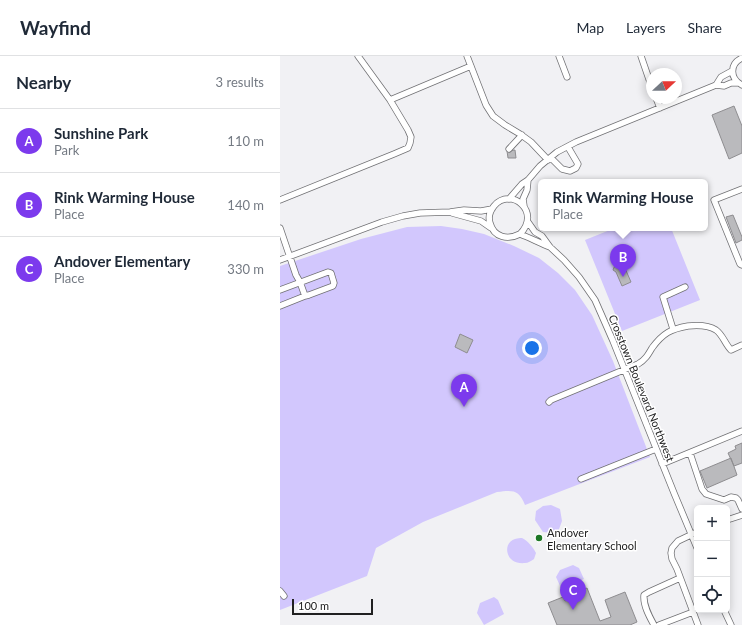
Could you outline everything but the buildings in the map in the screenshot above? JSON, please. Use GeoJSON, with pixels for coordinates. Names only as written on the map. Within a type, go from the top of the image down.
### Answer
{"type":"FeatureCollection","features":[{"type":"Feature","properties":{"kind":"street"},"geometry":{"type":"LineString","coordinates":[[280,200],[408,148],[411,137],[408,130],[390,100],[358,56]]}},
{"type":"Feature","properties":{"kind":"street"},"geometry":{"type":"LineString","coordinates":[[467,56],[486,105],[493,116],[522,135],[562,169],[570,171],[576,168],[578,164],[568,147]]}},
{"type":"Feature","properties":{"kind":"street"},"geometry":{"type":"LineString","coordinates":[[559,56],[567,77]]}},
{"type":"Feature","properties":{"kind":"street"},"geometry":{"type":"LineString","coordinates":[[641,56],[646,71]]}},
{"type":"Feature","properties":{"kind":"street"},"geometry":{"type":"LineString","coordinates":[[739,58],[733,66],[732,71],[733,75],[740,84]]}},
{"type":"Feature","properties":{"kind":"street"},"geometry":{"type":"LineString","coordinates":[[390,100],[471,66]]}},
{"type":"Feature","properties":{"kind":"street"},"geometry":{"type":"LineString","coordinates":[[716,85],[721,77],[732,71]]}},
{"type":"Feature","properties":{"kind":"street"},"geometry":{"type":"LineString","coordinates":[[509,199],[540,166],[557,152],[576,142],[716,85],[724,86],[731,83],[740,84]]}},
{"type":"Feature","properties":{"kind":"street"},"geometry":{"type":"LineString","coordinates":[[658,104],[660,108]]}},
{"type":"Feature","properties":{"kind":"street"},"geometry":{"type":"LineString","coordinates":[[509,149],[522,135]]}},
{"type":"Feature","properties":{"kind":"street"},"geometry":{"type":"LineString","coordinates":[[524,206],[523,199],[527,190],[528,180]]}},
{"type":"Feature","properties":{"kind":"street"},"geometry":{"type":"LineString","coordinates":[[742,189],[714,200],[740,264],[742,265]]}},
{"type":"Feature","properties":{"kind":"street"},"geometry":{"type":"LineString","coordinates":[[450,212],[481,221],[495,233],[507,238],[514,237],[524,230],[528,222],[527,211],[524,206],[513,199],[501,200],[496,204],[489,215],[491,228]]}},
{"type":"Feature","properties":{"kind":"street"},"geometry":{"type":"LineString","coordinates":[[280,260],[382,222],[397,218],[420,213],[464,210],[481,211],[492,209]]}},
{"type":"Feature","properties":{"kind":"street","name":"Crosstown Boulevard Northwest"},"geometry":{"type":"LineString","coordinates":[[528,222],[535,232],[542,236],[550,247],[571,267],[588,289],[601,312],[694,541]]}},
{"type":"Feature","properties":{"kind":"street"},"geometry":{"type":"LineString","coordinates":[[280,228],[296,275],[305,296]]}},
{"type":"Feature","properties":{"kind":"street","name":"Crosstown Boulevard Northwest"},"geometry":{"type":"LineString","coordinates":[[520,234],[550,247]]}},
{"type":"Feature","properties":{"kind":"street"},"geometry":{"type":"LineString","coordinates":[[280,290],[328,272],[331,274],[334,283],[333,286],[280,306]]}},
{"type":"Feature","properties":{"kind":"street"},"geometry":{"type":"LineString","coordinates":[[674,329],[662,297],[685,287]]}},
{"type":"Feature","properties":{"kind":"street"},"geometry":{"type":"LineString","coordinates":[[549,402],[643,361],[666,332],[674,329],[691,326],[706,326],[717,331],[731,350],[742,345]]}},
{"type":"Feature","properties":{"kind":"street"},"geometry":{"type":"LineString","coordinates":[[662,464],[742,431]]}},
{"type":"Feature","properties":{"kind":"street"},"geometry":{"type":"LineString","coordinates":[[581,479],[656,449]]}},
{"type":"Feature","properties":{"kind":"street"},"geometry":{"type":"LineString","coordinates":[[690,453],[702,489],[706,494],[724,500],[731,497],[736,498],[742,509]]}},
{"type":"Feature","properties":{"kind":"street"},"geometry":{"type":"LineString","coordinates":[[730,519],[742,514]]}},
{"type":"Feature","properties":{"kind":"street"},"geometry":{"type":"LineString","coordinates":[[694,533],[678,541],[672,548],[671,553],[698,625]]}},
{"type":"Feature","properties":{"kind":"street"},"geometry":{"type":"LineString","coordinates":[[654,625],[646,608],[644,595],[680,578]]}},
{"type":"Feature","properties":{"kind":"street"},"geometry":{"type":"LineString","coordinates":[[280,591],[284,596]]}},
{"type":"Feature","properties":{"kind":"street"},"geometry":{"type":"LineString","coordinates":[[659,625],[693,612]]}},
{"type":"Feature","properties":{"kind":"street"},"geometry":{"type":"LineString","coordinates":[[725,613],[731,625]]}},
{"type":"Feature","properties":{"kind":"shaded area"},"geometry":{"type":"Polygon","coordinates":[[[441,226],[484,234],[514,246],[539,258],[558,273],[575,290],[592,315],[613,361],[650,457],[525,505],[517,493],[511,491],[497,492],[423,522],[376,548],[367,576],[280,610],[280,266],[361,239],[407,227],[441,226]]]}},
{"type":"Feature","properties":{"kind":"shaded area"},"geometry":{"type":"Polygon","coordinates":[[[608,231],[672,231],[700,300],[622,331],[585,240],[608,231]]]}},
{"type":"Feature","properties":{"kind":"shaded area"},"geometry":{"type":"Polygon","coordinates":[[[551,505],[560,509],[562,521],[558,532],[543,532],[535,520],[536,511],[543,506],[551,505]]]}},
{"type":"Feature","properties":{"kind":"shaded area"},"geometry":{"type":"Polygon","coordinates":[[[522,538],[530,544],[536,553],[534,559],[530,562],[518,563],[513,561],[507,549],[511,541],[522,538]]]}},
{"type":"Feature","properties":{"kind":"shaded area"},"geometry":{"type":"Polygon","coordinates":[[[573,565],[579,568],[584,579],[561,588],[556,577],[560,570],[573,565]]]}},
{"type":"Feature","properties":{"kind":"shaded area"},"geometry":{"type":"Polygon","coordinates":[[[494,597],[498,600],[504,614],[484,625],[477,613],[480,603],[494,597]]]}},
{"type":"Feature","properties":{"kind":"place","name":"Rink Warming House"},"geometry":{"type":"Point","coordinates":[623,277]}},
{"type":"Feature","properties":{"kind":"place","name":"Sunshine Park"},"geometry":{"type":"Point","coordinates":[464,407]}},
{"type":"Feature","properties":{"kind":"place","name":"Andover Elementary School"},"geometry":{"type":"Point","coordinates":[539,538]}},
{"type":"Feature","properties":{"kind":"place","name":"Andover Elementary"},"geometry":{"type":"Point","coordinates":[573,610]}}]}
